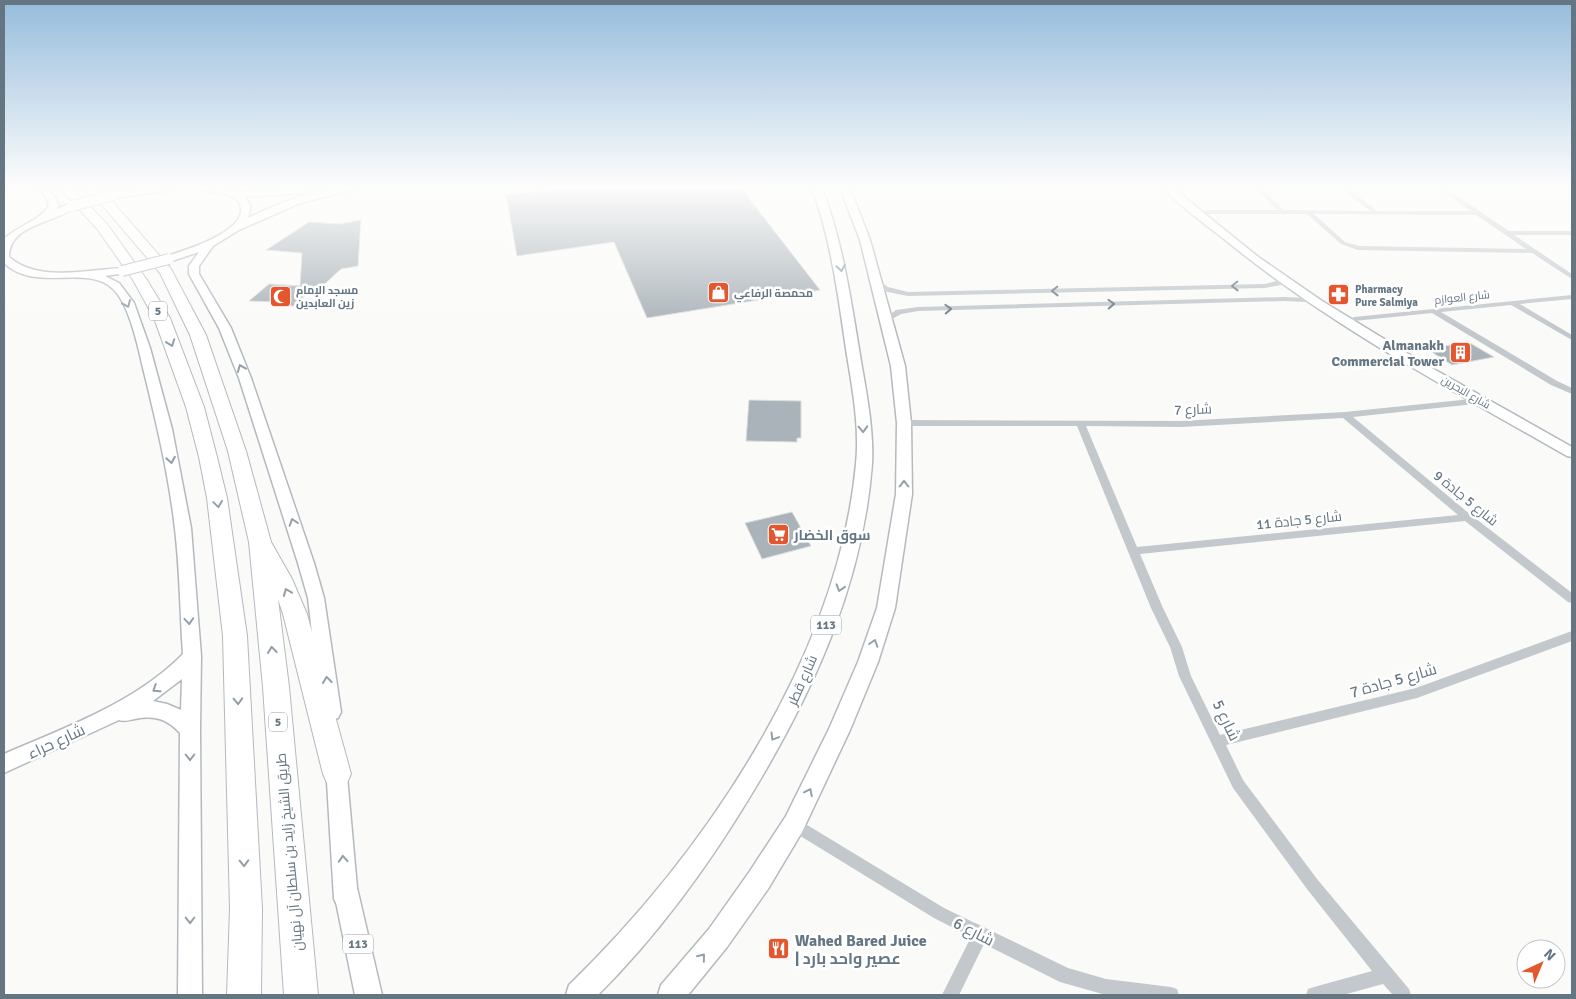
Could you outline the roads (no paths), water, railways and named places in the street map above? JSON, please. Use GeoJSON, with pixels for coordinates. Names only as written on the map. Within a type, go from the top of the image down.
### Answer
{"type":"FeatureCollection","features":[{"type":"Feature","properties":{"kind":"highway","name":"5"},"geometry":{"type":"LineString","coordinates":[[107,235],[140,280],[162,318],[195,406],[217,498],[235,636],[246,909],[244,995]]}},
{"type":"Feature","properties":{"kind":"highway","name":"طريق الشيخ زايد بن سلطان آل نهيان"},"geometry":{"type":"LineString","coordinates":[[134,235],[166,272],[198,335],[237,451],[260,542],[276,687],[301,995]]}},
{"type":"Feature","properties":{"kind":"highway"},"geometry":{"type":"LineString","coordinates":[[260,542],[281,579],[296,614],[337,774]]}},
{"type":"Feature","properties":{"kind":"main road"},"geometry":{"type":"LineString","coordinates":[[16,235],[6,245],[4,258],[17,269],[43,275]]}},
{"type":"Feature","properties":{"kind":"main road"},"geometry":{"type":"LineString","coordinates":[[4,271],[43,275],[92,274],[122,270],[169,259],[209,244],[226,235]]}},
{"type":"Feature","properties":{"kind":"main road","name":"شارع قطر"},"geometry":{"type":"LineString","coordinates":[[579,995],[610,966],[668,898],[710,841],[782,724],[836,602],[849,558],[861,492],[864,459],[862,413],[841,268],[833,235]]}},
{"type":"Feature","properties":{"kind":"main road"},"geometry":{"type":"LineString","coordinates":[[856,235],[866,240]]}},
{"type":"Feature","properties":{"kind":"main road"},"geometry":{"type":"LineString","coordinates":[[671,995],[718,938],[759,880],[794,824],[839,730],[865,670],[886,608],[904,494],[904,423],[898,366],[864,235]]}},
{"type":"Feature","properties":{"kind":"main road","name":"شارع البحرين"},"geometry":{"type":"LineString","coordinates":[[1226,235],[1281,279],[1318,304],[1481,402],[1572,453]]}},
{"type":"Feature","properties":{"kind":"main road","name":"شارع البحرين"},"geometry":{"type":"LineString","coordinates":[[1236,235],[1294,278],[1354,319],[1495,403],[1572,445]]}},
{"type":"Feature","properties":{"kind":"main road"},"geometry":{"type":"LineString","coordinates":[[209,244],[194,266],[194,274],[225,328],[245,378],[316,598],[324,646],[337,774],[355,995]]}},
{"type":"Feature","properties":{"kind":"main road"},"geometry":{"type":"LineString","coordinates":[[92,274],[115,284],[127,301],[144,348],[161,411],[183,528],[192,656],[190,730],[190,995]]}},
{"type":"Feature","properties":{"kind":"main road","name":"شارع حراء"},"geometry":{"type":"LineString","coordinates":[[4,764],[107,717],[160,687],[192,656]]}},
{"type":"Feature","properties":{"kind":"main road","name":"شارع حراء"},"geometry":{"type":"LineString","coordinates":[[107,717],[152,708],[164,709],[175,715],[190,730]]}},
{"type":"Feature","properties":{"kind":"main road","name":"113"},"geometry":{"type":"LineString","coordinates":[[346,892],[370,995]]}},
{"type":"Feature","properties":{"kind":"street"},"geometry":{"type":"LineString","coordinates":[[1334,235],[1343,243],[1358,248],[1533,251]]}},
{"type":"Feature","properties":{"kind":"street"},"geometry":{"type":"LineString","coordinates":[[1508,235],[1572,277]]}},
{"type":"Feature","properties":{"kind":"street"},"geometry":{"type":"LineString","coordinates":[[875,282],[893,291],[908,294],[1265,286],[1278,283],[1281,279]]}},
{"type":"Feature","properties":{"kind":"street"},"geometry":{"type":"LineString","coordinates":[[1265,286],[1280,291],[1283,296],[1278,300]]}},
{"type":"Feature","properties":{"kind":"street"},"geometry":{"type":"LineString","coordinates":[[908,294],[910,304],[918,309]]}},
{"type":"Feature","properties":{"kind":"street","name":"شارع العوازم"},"geometry":{"type":"LineString","coordinates":[[1354,319],[1572,297]]}},
{"type":"Feature","properties":{"kind":"street"},"geometry":{"type":"LineString","coordinates":[[885,321],[899,312],[918,309],[1278,300],[1300,300],[1318,304]]}},
{"type":"Feature","properties":{"kind":"street"},"geometry":{"type":"LineString","coordinates":[[1512,303],[1572,338]]}},
{"type":"Feature","properties":{"kind":"street"},"geometry":{"type":"LineString","coordinates":[[1433,311],[1554,383],[1572,391]]}},
{"type":"Feature","properties":{"kind":"street","name":"شارع 7"},"geometry":{"type":"LineString","coordinates":[[904,423],[1182,424],[1345,415],[1481,402]]}},
{"type":"Feature","properties":{"kind":"street","name":"شارع 5 جادة 9"},"geometry":{"type":"LineString","coordinates":[[1345,415],[1467,517],[1572,599]]}},
{"type":"Feature","properties":{"kind":"street","name":"شارع 5"},"geometry":{"type":"LineString","coordinates":[[1081,425],[1157,608],[1176,647],[1185,676],[1238,784],[1267,824],[1403,995]]}},
{"type":"Feature","properties":{"kind":"street","name":"شارع 5 جادة 11"},"geometry":{"type":"LineString","coordinates":[[1134,551],[1467,517]]}},
{"type":"Feature","properties":{"kind":"street","name":"شارع 5 جادة 7"},"geometry":{"type":"LineString","coordinates":[[1218,741],[1417,693],[1572,636]]}},
{"type":"Feature","properties":{"kind":"street","name":"شارع 6"},"geometry":{"type":"LineString","coordinates":[[794,824],[939,913],[1066,976],[1106,987],[1171,995]]}},
{"type":"Feature","properties":{"kind":"street"},"geometry":{"type":"LineString","coordinates":[[950,995],[981,934]]}},
{"type":"Feature","properties":{"kind":"street"},"geometry":{"type":"LineString","coordinates":[[1314,995],[1386,975]]}},
{"type":"Feature","properties":{"kind":"place","name":"محمصة الرفاعي"},"geometry":{"type":"Point","coordinates":[718,293]}},
{"type":"Feature","properties":{"kind":"place","name":"Pharmacy Pure Salmiya"},"geometry":{"type":"Point","coordinates":[1339,295]}},
{"type":"Feature","properties":{"kind":"place","name":"مسجد الإمام زين العابدين"},"geometry":{"type":"Point","coordinates":[280,296]}},
{"type":"Feature","properties":{"kind":"place","name":"Almanakh Commercial Tower"},"geometry":{"type":"Point","coordinates":[1460,353]}},
{"type":"Feature","properties":{"kind":"place","name":"سوق الخضار"},"geometry":{"type":"Point","coordinates":[778,535]}},
{"type":"Feature","properties":{"kind":"place","name":"Wahed Bared Juice | عصير واحد بارد"},"geometry":{"type":"Point","coordinates":[779,949]}}]}
